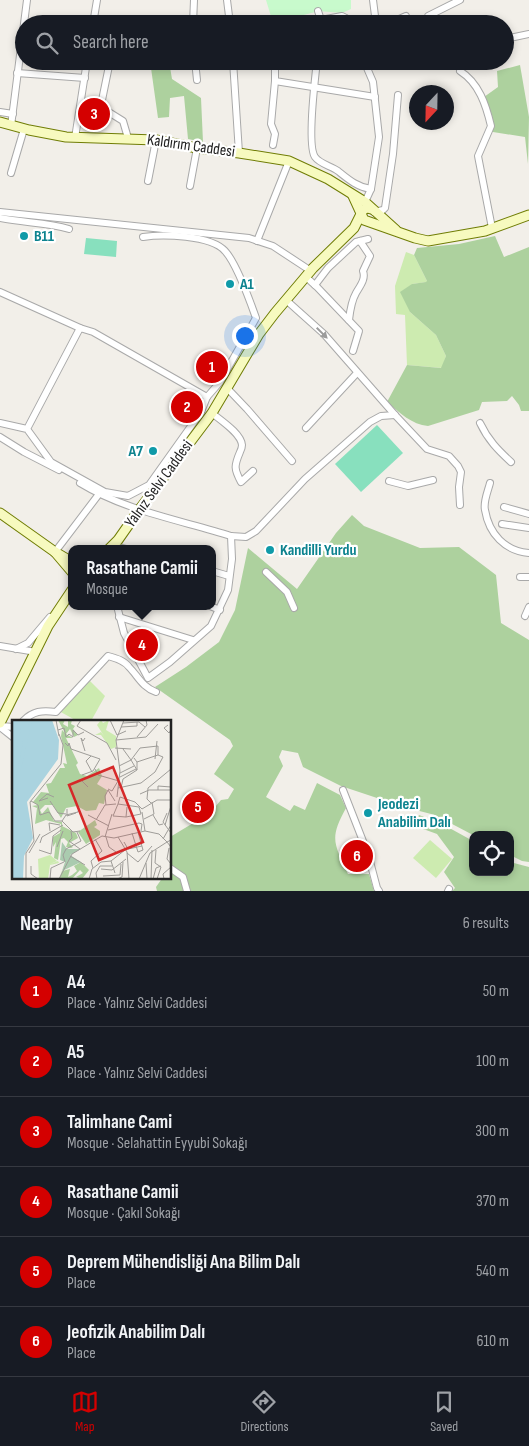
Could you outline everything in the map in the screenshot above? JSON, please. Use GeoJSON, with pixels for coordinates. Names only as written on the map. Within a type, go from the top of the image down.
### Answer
{"type":"FeatureCollection","features":[{"type":"Feature","properties":{"kind":"street"},"geometry":{"type":"LineString","coordinates":[[25,15],[27,0]]}},
{"type":"Feature","properties":{"kind":"street"},"geometry":{"type":"LineString","coordinates":[[94,15],[97,0]]}},
{"type":"Feature","properties":{"kind":"street"},"geometry":{"type":"LineString","coordinates":[[193,15],[194,0]]}},
{"type":"Feature","properties":{"kind":"street"},"geometry":{"type":"LineString","coordinates":[[227,0],[229,15]]}},
{"type":"Feature","properties":{"kind":"street"},"geometry":{"type":"LineString","coordinates":[[373,0],[375,15]]}},
{"type":"Feature","properties":{"kind":"street"},"geometry":{"type":"LineString","coordinates":[[430,15],[460,0]]}},
{"type":"Feature","properties":{"kind":"street"},"geometry":{"type":"LineString","coordinates":[[318,11],[319,15]]}},
{"type":"Feature","properties":{"kind":"street"},"geometry":{"type":"LineString","coordinates":[[514,37],[529,34]]}},
{"type":"Feature","properties":{"kind":"street"},"geometry":{"type":"LineString","coordinates":[[11,126],[17,70]]}},
{"type":"Feature","properties":{"kind":"street"},"geometry":{"type":"LineString","coordinates":[[75,138],[86,70]]}},
{"type":"Feature","properties":{"kind":"street"},"geometry":{"type":"LineString","coordinates":[[108,70],[101,105],[107,112],[123,120],[128,138]]}},
{"type":"Feature","properties":{"kind":"street"},"geometry":{"type":"LineString","coordinates":[[196,70],[197,80]]}},
{"type":"Feature","properties":{"kind":"street"},"geometry":{"type":"LineString","coordinates":[[234,70],[239,152]]}},
{"type":"Feature","properties":{"kind":"street"},"geometry":{"type":"LineString","coordinates":[[273,145],[275,134],[271,124],[276,70]]}},
{"type":"Feature","properties":{"kind":"street"},"geometry":{"type":"LineString","coordinates":[[315,70],[312,149],[314,156],[353,183],[362,188],[371,189]]}},
{"type":"Feature","properties":{"kind":"street"},"geometry":{"type":"LineString","coordinates":[[354,228],[374,218],[370,208],[371,189],[380,137],[373,82],[368,70]]}},
{"type":"Feature","properties":{"kind":"street"},"geometry":{"type":"LineString","coordinates":[[460,70],[469,77],[480,93],[491,126],[478,156],[492,228]]}},
{"type":"Feature","properties":{"kind":"street"},"geometry":{"type":"LineString","coordinates":[[17,73],[85,78]]}},
{"type":"Feature","properties":{"kind":"street"},"geometry":{"type":"LineString","coordinates":[[275,81],[375,97]]}},
{"type":"Feature","properties":{"kind":"street"},"geometry":{"type":"LineString","coordinates":[[354,228],[365,209],[383,210],[385,208],[393,154],[398,95]]}},
{"type":"Feature","properties":{"kind":"street"},"geometry":{"type":"LineString","coordinates":[[0,112],[13,114]]}},
{"type":"Feature","properties":{"kind":"street","name":"Kaldırım Caddesi"},"geometry":{"type":"LineString","coordinates":[[0,123],[75,138],[156,140],[197,148],[239,152],[289,161],[328,179],[353,196],[362,214]]}},
{"type":"Feature","properties":{"kind":"street"},"geometry":{"type":"LineString","coordinates":[[11,173],[24,129]]}},
{"type":"Feature","properties":{"kind":"street"},"geometry":{"type":"LineString","coordinates":[[148,181],[156,140]]}},
{"type":"Feature","properties":{"kind":"street"},"geometry":{"type":"LineString","coordinates":[[190,186],[197,148]]}},
{"type":"Feature","properties":{"kind":"street"},"geometry":{"type":"LineString","coordinates":[[257,241],[289,161]]}},
{"type":"Feature","properties":{"kind":"street"},"geometry":{"type":"LineString","coordinates":[[353,196],[396,230]]}},
{"type":"Feature","properties":{"kind":"street"},"geometry":{"type":"LineString","coordinates":[[0,212],[249,238],[273,246],[309,274],[315,285],[359,331],[353,351]]}},
{"type":"Feature","properties":{"kind":"street"},"geometry":{"type":"LineString","coordinates":[[362,214],[363,219],[428,241],[492,228],[529,215]]}},
{"type":"Feature","properties":{"kind":"street"},"geometry":{"type":"LineString","coordinates":[[0,218],[17,222],[55,224],[69,229]]}},
{"type":"Feature","properties":{"kind":"street","name":"Yalnız Selvi Caddesi"},"geometry":{"type":"LineString","coordinates":[[116,545],[139,510],[212,413],[259,334],[309,274],[354,228]]}},
{"type":"Feature","properties":{"kind":"street"},"geometry":{"type":"LineString","coordinates":[[0,423],[27,429],[51,462],[105,492],[128,496],[149,485],[200,412],[207,397],[220,382],[256,318],[236,270],[225,250],[198,239],[169,235],[142,237]]}},
{"type":"Feature","properties":{"kind":"street"},"geometry":{"type":"LineString","coordinates":[[315,285],[328,268],[349,248],[356,242],[368,239]]}},
{"type":"Feature","properties":{"kind":"street"},"geometry":{"type":"LineString","coordinates":[[349,320],[356,292],[360,288],[365,275],[363,271],[370,256],[360,241]]}},
{"type":"Feature","properties":{"kind":"street"},"geometry":{"type":"LineString","coordinates":[[0,292],[93,332],[207,397]]}},
{"type":"Feature","properties":{"kind":"street"},"geometry":{"type":"LineString","coordinates":[[286,300],[324,334],[394,416],[426,449],[449,456],[458,466],[461,472],[459,487],[460,504]]}},
{"type":"Feature","properties":{"kind":"street"},"geometry":{"type":"LineString","coordinates":[[27,429],[80,328]]}},
{"type":"Feature","properties":{"kind":"street"},"geometry":{"type":"LineString","coordinates":[[306,428],[357,373]]}},
{"type":"Feature","properties":{"kind":"street"},"geometry":{"type":"LineString","coordinates":[[227,388],[248,409],[292,461]]}},
{"type":"Feature","properties":{"kind":"street"},"geometry":{"type":"LineString","coordinates":[[212,413],[234,431],[242,443],[242,448],[235,463],[235,472],[241,482],[253,471]]}},
{"type":"Feature","properties":{"kind":"street"},"geometry":{"type":"LineString","coordinates":[[0,437],[99,494],[139,510],[231,536],[246,537],[256,531],[305,479],[370,422],[381,416],[394,416]]}},
{"type":"Feature","properties":{"kind":"street"},"geometry":{"type":"LineString","coordinates":[[480,423],[495,448],[511,462]]}},
{"type":"Feature","properties":{"kind":"street"},"geometry":{"type":"LineString","coordinates":[[389,481],[408,486],[433,480]]}},
{"type":"Feature","properties":{"kind":"street"},"geometry":{"type":"LineString","coordinates":[[490,483],[484,509],[495,534],[500,542],[508,548],[518,552],[529,553]]}},
{"type":"Feature","properties":{"kind":"street"},"geometry":{"type":"LineString","coordinates":[[55,552],[99,494]]}},
{"type":"Feature","properties":{"kind":"street"},"geometry":{"type":"LineString","coordinates":[[502,524],[528,527],[529,513],[504,507]]}},
{"type":"Feature","properties":{"kind":"street"},"geometry":{"type":"LineString","coordinates":[[0,513],[68,560]]}},
{"type":"Feature","properties":{"kind":"street"},"geometry":{"type":"LineString","coordinates":[[118,610],[130,646],[148,678],[212,626],[228,590],[232,559],[231,536]]}},
{"type":"Feature","properties":{"kind":"street"},"geometry":{"type":"LineString","coordinates":[[55,552],[68,567]]}},
{"type":"Feature","properties":{"kind":"street"},"geometry":{"type":"LineString","coordinates":[[266,572],[287,592],[294,608]]}},
{"type":"Feature","properties":{"kind":"street"},"geometry":{"type":"LineString","coordinates":[[216,573],[230,576]]}},
{"type":"Feature","properties":{"kind":"street"},"geometry":{"type":"LineString","coordinates":[[520,577],[529,577]]}},
{"type":"Feature","properties":{"kind":"street"},"geometry":{"type":"LineString","coordinates":[[16,649],[28,643],[68,595]]}},
{"type":"Feature","properties":{"kind":"street"},"geometry":{"type":"LineString","coordinates":[[525,616],[529,607]]}},
{"type":"Feature","properties":{"kind":"street"},"geometry":{"type":"LineString","coordinates":[[216,608],[220,610]]}},
{"type":"Feature","properties":{"kind":"street"},"geometry":{"type":"LineString","coordinates":[[12,736],[0,725],[3,709],[36,652],[55,613]]}},
{"type":"Feature","properties":{"kind":"street"},"geometry":{"type":"LineString","coordinates":[[119,617],[193,640]]}},
{"type":"Feature","properties":{"kind":"street"},"geometry":{"type":"LineString","coordinates":[[1,647],[36,652]]}},
{"type":"Feature","properties":{"kind":"street"},"geometry":{"type":"LineString","coordinates":[[24,720],[31,713],[37,711],[56,712],[108,656],[118,658],[128,665],[148,689],[156,692]]}},
{"type":"Feature","properties":{"kind":"street"},"geometry":{"type":"LineString","coordinates":[[342,790],[368,854],[379,891]]}},
{"type":"Feature","properties":{"kind":"street"},"geometry":{"type":"LineString","coordinates":[[171,869],[183,877],[187,891]]}},
{"type":"Feature","properties":{"kind":"green space"},"geometry":{"type":"Polygon","coordinates":[[[266,0],[351,0],[351,9],[342,13],[319,11],[304,15],[271,15],[266,0]]]}},
{"type":"Feature","properties":{"kind":"green space"},"geometry":{"type":"Polygon","coordinates":[[[520,65],[529,117],[528,164],[525,137],[493,132],[484,97],[498,87],[497,71],[514,70],[514,67],[520,65]]]}},
{"type":"Feature","properties":{"kind":"green space"},"geometry":{"type":"Polygon","coordinates":[[[151,70],[170,70],[172,79],[201,98],[203,142],[188,139],[184,96],[170,98],[169,117],[158,118],[151,70]]]}},
{"type":"Feature","properties":{"kind":"green space"},"geometry":{"type":"Polygon","coordinates":[[[495,236],[504,257],[529,247],[529,411],[521,411],[512,396],[507,401],[482,402],[479,410],[428,426],[417,423],[387,402],[407,365],[441,368],[446,356],[436,335],[410,312],[400,292],[412,284],[427,281],[414,255],[417,248],[459,244],[495,236]]]}},
{"type":"Feature","properties":{"kind":"green space"},"geometry":{"type":"Polygon","coordinates":[[[86,238],[117,241],[116,257],[84,254],[86,238]]]}},
{"type":"Feature","properties":{"kind":"green space"},"geometry":{"type":"Polygon","coordinates":[[[406,252],[414,255],[427,281],[412,284],[410,312],[436,335],[446,356],[442,368],[407,365],[405,315],[396,314],[395,286],[406,252]]]}},
{"type":"Feature","properties":{"kind":"green space"},"geometry":{"type":"Polygon","coordinates":[[[377,425],[403,453],[361,492],[335,464],[377,425]]]}},
{"type":"Feature","properties":{"kind":"green space"},"geometry":{"type":"Polygon","coordinates":[[[352,515],[364,526],[420,548],[459,547],[496,575],[501,623],[529,640],[529,862],[514,857],[514,831],[469,831],[469,833],[435,815],[341,786],[303,767],[298,753],[282,750],[279,757],[283,766],[266,797],[290,811],[294,805],[305,810],[317,783],[340,795],[346,808],[335,834],[339,855],[348,874],[369,874],[374,891],[157,891],[156,887],[162,878],[171,878],[171,836],[210,813],[221,800],[228,799],[234,789],[214,774],[233,746],[230,740],[155,687],[219,642],[235,610],[248,548],[297,589],[336,533],[352,515]]]}},
{"type":"Feature","properties":{"kind":"green space"},"geometry":{"type":"Polygon","coordinates":[[[90,681],[105,696],[92,720],[75,720],[59,711],[90,681]]]}},
{"type":"Feature","properties":{"kind":"green space"},"geometry":{"type":"Polygon","coordinates":[[[419,815],[444,825],[469,839],[469,876],[514,876],[514,863],[529,867],[529,891],[452,891],[455,888],[444,872],[454,857],[437,834],[415,826],[419,815]]]}},
{"type":"Feature","properties":{"kind":"green space"},"geometry":{"type":"Polygon","coordinates":[[[430,840],[452,859],[436,878],[413,858],[430,840]]]}},
{"type":"Feature","properties":{"kind":"place","name":"Talimhane Cami"},"geometry":{"type":"Point","coordinates":[94,114]}},
{"type":"Feature","properties":{"kind":"place","name":"B11"},"geometry":{"type":"Point","coordinates":[24,236]}},
{"type":"Feature","properties":{"kind":"place","name":"A1"},"geometry":{"type":"Point","coordinates":[230,284]}},
{"type":"Feature","properties":{"kind":"place","name":"A4"},"geometry":{"type":"Point","coordinates":[212,367]}},
{"type":"Feature","properties":{"kind":"place","name":"A5"},"geometry":{"type":"Point","coordinates":[187,407]}},
{"type":"Feature","properties":{"kind":"place","name":"A7"},"geometry":{"type":"Point","coordinates":[153,451]}},
{"type":"Feature","properties":{"kind":"place","name":"Kandilli Yurdu"},"geometry":{"type":"Point","coordinates":[270,550]}},
{"type":"Feature","properties":{"kind":"place","name":"Rasathane Camii"},"geometry":{"type":"Point","coordinates":[142,645]}},
{"type":"Feature","properties":{"kind":"place","name":"Deprem Mühendisliği Ana Bilim Dalı"},"geometry":{"type":"Point","coordinates":[198,807]}},
{"type":"Feature","properties":{"kind":"place","name":"Jeodezi Anabilim Dalı"},"geometry":{"type":"Point","coordinates":[368,813]}},
{"type":"Feature","properties":{"kind":"place","name":"Jeofizik Anabilim Dalı"},"geometry":{"type":"Point","coordinates":[357,856]}}]}
